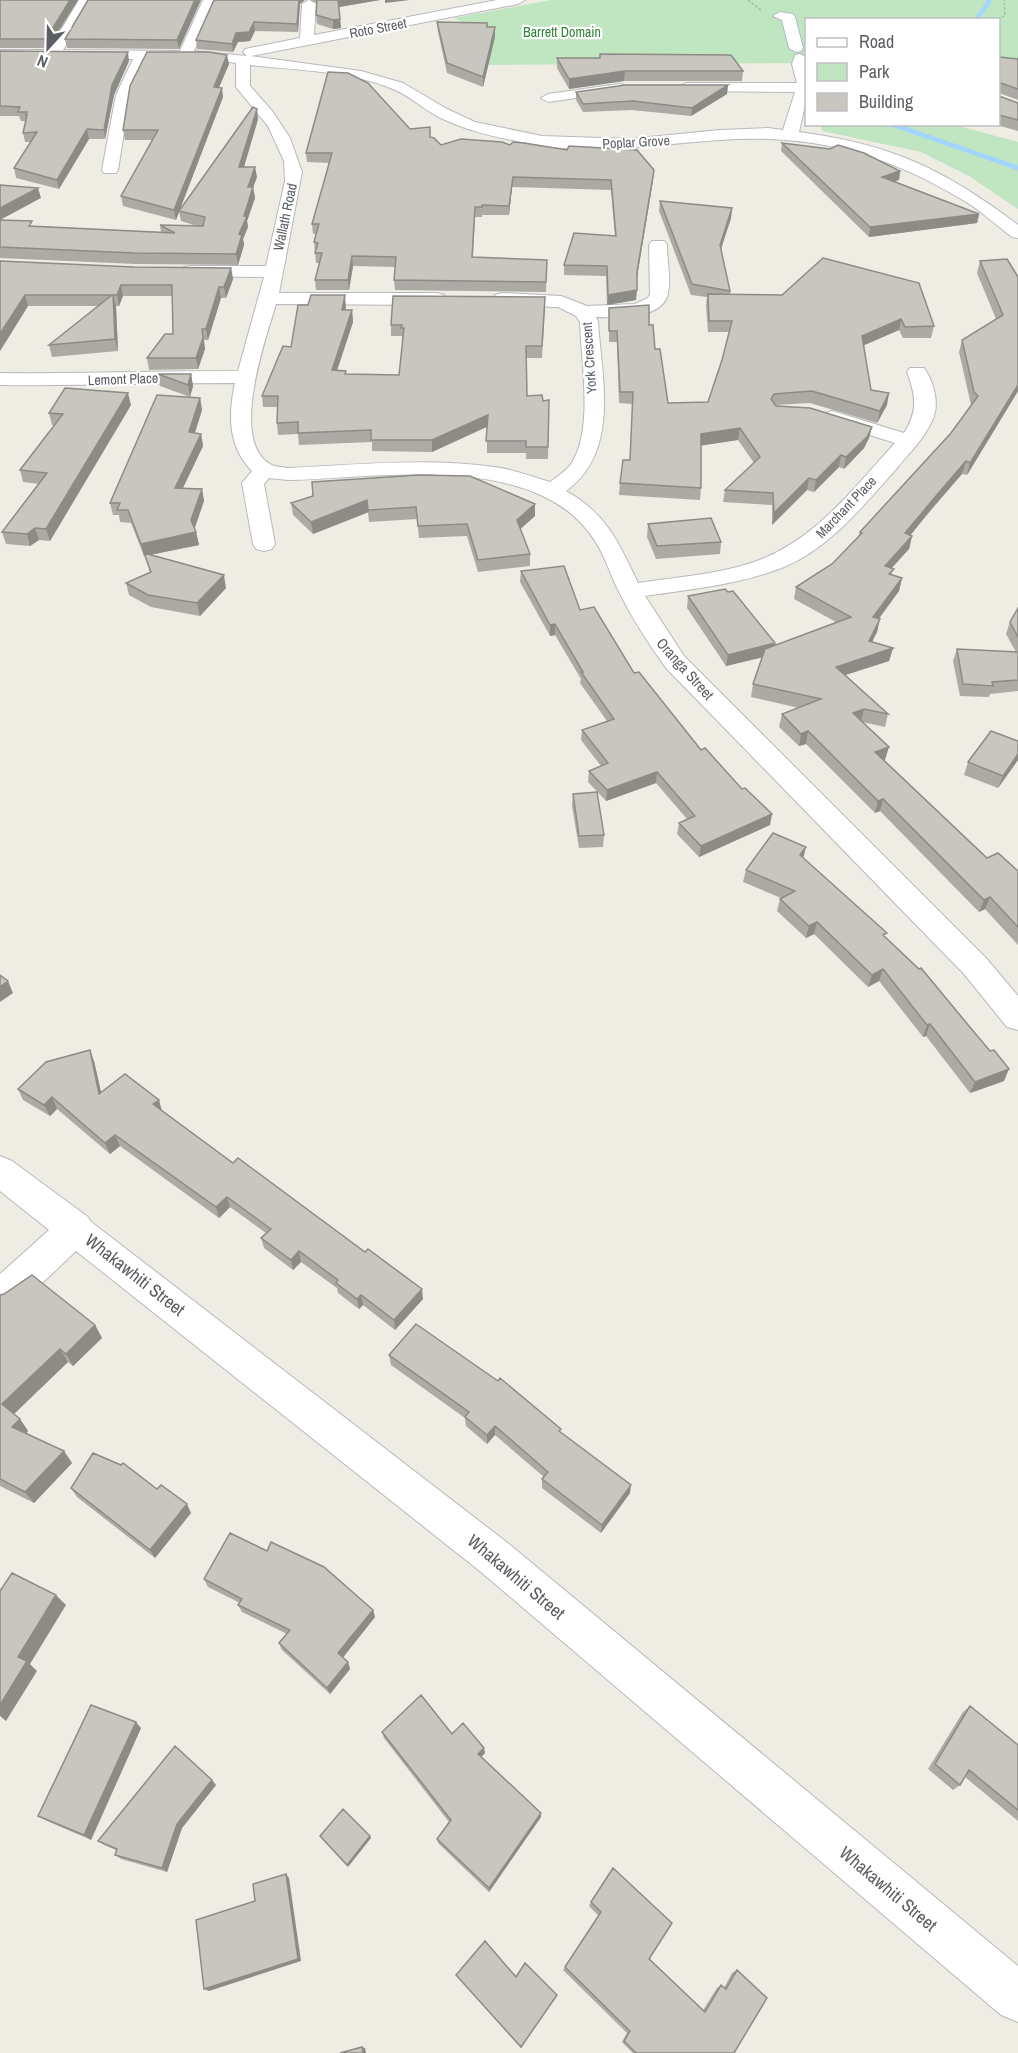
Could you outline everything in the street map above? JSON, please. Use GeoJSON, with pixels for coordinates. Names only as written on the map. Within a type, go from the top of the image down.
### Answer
{"type":"FeatureCollection","features":[{"type":"Feature","properties":{"kind":"street"},"geometry":{"type":"LineString","coordinates":[[54,54],[86,0]]}},
{"type":"Feature","properties":{"kind":"street"},"geometry":{"type":"LineString","coordinates":[[185,55],[210,0]]}},
{"type":"Feature","properties":{"kind":"street","name":"Roto Street"},"geometry":{"type":"LineString","coordinates":[[243,59],[243,54],[518,0]]}},
{"type":"Feature","properties":{"kind":"street"},"geometry":{"type":"LineString","coordinates":[[309,4],[307,38],[310,41]]}},
{"type":"Feature","properties":{"kind":"street"},"geometry":{"type":"LineString","coordinates":[[780,16],[788,17],[793,28],[791,38],[801,55],[805,81]]}},
{"type":"Feature","properties":{"kind":"street"},"geometry":{"type":"LineString","coordinates":[[0,54],[142,54],[243,59]]}},
{"type":"Feature","properties":{"kind":"street"},"geometry":{"type":"LineString","coordinates":[[110,170],[123,95],[142,54]]}},
{"type":"Feature","properties":{"kind":"street","name":"Poplar Grove"},"geometry":{"type":"LineString","coordinates":[[243,59],[370,76],[398,86],[454,118],[503,134],[543,141],[608,145],[744,133],[790,135],[858,146],[914,166],[969,196],[1015,228]]}},
{"type":"Feature","properties":{"kind":"street","name":"Wallath Road"},"geometry":{"type":"LineString","coordinates":[[243,59],[243,87],[256,100],[283,140],[295,173],[268,298],[242,395],[243,438],[253,464],[264,471]]}},
{"type":"Feature","properties":{"kind":"street"},"geometry":{"type":"LineString","coordinates":[[548,98],[636,87]]}},
{"type":"Feature","properties":{"kind":"street"},"geometry":{"type":"LineString","coordinates":[[670,87],[805,88]]}},
{"type":"Feature","properties":{"kind":"street"},"geometry":{"type":"LineString","coordinates":[[790,135],[800,96],[805,89]]}},
{"type":"Feature","properties":{"kind":"street"},"geometry":{"type":"LineString","coordinates":[[584,312],[634,310],[653,304],[659,294],[658,245]]}},
{"type":"Feature","properties":{"kind":"street"},"geometry":{"type":"LineString","coordinates":[[170,271],[274,272]]}},
{"type":"Feature","properties":{"kind":"street"},"geometry":{"type":"LineString","coordinates":[[268,298],[454,299]]}},
{"type":"Feature","properties":{"kind":"street","name":"York Crescent"},"geometry":{"type":"LineString","coordinates":[[489,299],[535,299],[561,302],[584,312],[589,322],[594,434],[584,462],[575,473],[551,491]]}},
{"type":"Feature","properties":{"kind":"street","name":"Marchant Place"},"geometry":{"type":"LineString","coordinates":[[630,591],[750,570],[777,562],[796,552],[828,528],[909,441],[920,426],[926,410],[927,396],[917,372]]}},
{"type":"Feature","properties":{"kind":"street","name":"Lemont Place"},"geometry":{"type":"LineString","coordinates":[[0,379],[247,377]]}},
{"type":"Feature","properties":{"kind":"street"},"geometry":{"type":"LineString","coordinates":[[816,413],[909,441]]}},
{"type":"Feature","properties":{"kind":"street","name":"Oranga Street"},"geometry":{"type":"LineString","coordinates":[[264,471],[307,474],[441,468],[475,470],[526,481],[551,491],[588,516],[604,536],[653,633],[675,662],[975,966],[1018,1018]]}},
{"type":"Feature","properties":{"kind":"street"},"geometry":{"type":"LineString","coordinates":[[264,471],[253,483],[264,544]]}},
{"type":"Feature","properties":{"kind":"street","name":"Whakawhiti Street"},"geometry":{"type":"LineString","coordinates":[[0,1171],[76,1228],[495,1558],[1018,1998]]}},
{"type":"Feature","properties":{"kind":"street"},"geometry":{"type":"LineString","coordinates":[[0,1294],[15,1284],[76,1228]]}},
{"type":"Feature","properties":{"kind":"path"},"geometry":{"type":"LineString","coordinates":[[1000,19],[1005,15],[1004,0]]}},
{"type":"Feature","properties":{"kind":"green space","name":"Barrett Domain"},"geometry":{"type":"Polygon","coordinates":[[[551,0],[1018,0],[1018,65],[1000,66],[1000,18],[805,18],[805,63],[471,65],[468,25],[454,18],[551,0]]]}},
{"type":"Feature","properties":{"kind":"green space"},"geometry":{"type":"Polygon","coordinates":[[[821,126],[959,126],[1018,142],[1018,209],[969,176],[921,152],[822,131],[821,126]]]}},
{"type":"Feature","properties":{"kind":"building"},"geometry":{"type":"Polygon","coordinates":[[[0,0],[70,0],[46,39],[0,39],[0,0]]]}},
{"type":"Feature","properties":{"kind":"building"},"geometry":{"type":"Polygon","coordinates":[[[88,0],[195,0],[177,40],[65,39],[88,0]]]}},
{"type":"Feature","properties":{"kind":"building"},"geometry":{"type":"Polygon","coordinates":[[[214,0],[299,0],[297,24],[254,22],[249,32],[236,33],[232,44],[196,40],[214,0]]]}},
{"type":"Feature","properties":{"kind":"building"},"geometry":{"type":"Polygon","coordinates":[[[317,0],[338,0],[340,19],[333,20],[316,15],[317,0]]]}},
{"type":"Feature","properties":{"kind":"building"},"geometry":{"type":"Polygon","coordinates":[[[437,22],[487,23],[487,27],[495,27],[483,77],[447,63],[437,22]]]}},
{"type":"Feature","properties":{"kind":"building"},"geometry":{"type":"Polygon","coordinates":[[[0,51],[128,52],[112,85],[104,130],[87,129],[57,180],[14,168],[37,132],[23,133],[27,112],[18,112],[20,107],[0,106],[0,51]]]}},
{"type":"Feature","properties":{"kind":"building"},"geometry":{"type":"Polygon","coordinates":[[[147,52],[208,52],[227,55],[214,87],[222,88],[174,210],[121,196],[158,130],[123,130],[130,86],[147,52]]]}},
{"type":"Feature","properties":{"kind":"building"},"geometry":{"type":"Polygon","coordinates":[[[600,54],[731,55],[743,71],[625,71],[569,79],[557,58],[600,58],[600,54]]]}},
{"type":"Feature","properties":{"kind":"building"},"geometry":{"type":"Polygon","coordinates":[[[1000,57],[1018,59],[1018,89],[1001,83],[1000,57]]]}},
{"type":"Feature","properties":{"kind":"building"},"geometry":{"type":"Polygon","coordinates":[[[328,72],[348,73],[368,83],[410,129],[430,127],[430,137],[441,145],[461,139],[502,142],[510,145],[513,142],[524,143],[567,150],[569,146],[637,150],[654,170],[637,272],[637,290],[608,295],[607,266],[564,265],[574,233],[616,236],[611,180],[513,177],[509,206],[475,207],[472,257],[547,260],[546,282],[394,280],[396,257],[352,256],[348,280],[315,280],[322,253],[315,253],[318,243],[314,242],[319,224],[312,224],[332,153],[306,153],[328,72]]]}},
{"type":"Feature","properties":{"kind":"building"},"geometry":{"type":"Polygon","coordinates":[[[625,85],[728,85],[692,108],[633,101],[583,104],[576,92],[625,85]]]}},
{"type":"Feature","properties":{"kind":"building"},"geometry":{"type":"Polygon","coordinates":[[[1000,96],[1018,103],[1018,120],[1000,115],[1000,96]]]}},
{"type":"Feature","properties":{"kind":"building"},"geometry":{"type":"Polygon","coordinates":[[[253,107],[257,109],[239,167],[255,167],[248,187],[253,187],[244,216],[247,216],[239,234],[242,235],[236,254],[134,253],[0,247],[0,220],[32,221],[29,226],[175,233],[160,225],[203,226],[205,217],[179,211],[253,107]]]}},
{"type":"Feature","properties":{"kind":"building"},"geometry":{"type":"Polygon","coordinates":[[[782,143],[830,149],[838,145],[864,153],[900,171],[882,177],[979,214],[870,227],[782,143]]]}},
{"type":"Feature","properties":{"kind":"building"},"geometry":{"type":"Polygon","coordinates":[[[0,185],[38,188],[0,208],[0,185]]]}},
{"type":"Feature","properties":{"kind":"building"},"geometry":{"type":"Polygon","coordinates":[[[660,201],[732,208],[720,245],[730,291],[692,284],[660,201]]]}},
{"type":"Feature","properties":{"kind":"building"},"geometry":{"type":"Polygon","coordinates":[[[823,258],[919,283],[934,326],[905,327],[901,319],[862,336],[871,390],[889,393],[880,411],[812,391],[774,394],[771,399],[776,406],[810,408],[872,427],[867,437],[846,457],[841,455],[816,480],[809,478],[774,513],[773,493],[725,490],[760,457],[740,428],[701,434],[701,488],[620,483],[623,460],[630,460],[633,392],[620,392],[617,331],[609,331],[609,308],[649,305],[649,325],[653,325],[655,349],[660,349],[668,403],[708,402],[732,321],[709,321],[708,294],[782,295],[823,258]]]}},
{"type":"Feature","properties":{"kind":"building"},"geometry":{"type":"Polygon","coordinates":[[[1007,259],[1018,277],[1018,385],[970,463],[966,461],[905,533],[912,536],[885,566],[894,569],[889,574],[902,578],[873,617],[880,619],[869,641],[893,648],[836,667],[888,714],[864,709],[853,713],[889,747],[875,752],[987,858],[998,853],[1018,871],[1018,927],[990,897],[984,900],[883,799],[878,801],[808,731],[801,734],[782,714],[821,699],[753,684],[765,649],[851,617],[796,587],[832,564],[862,533],[860,532],[951,433],[978,396],[974,392],[962,340],[1003,315],[980,261],[1007,259]]]}},
{"type":"Feature","properties":{"kind":"building"},"geometry":{"type":"Polygon","coordinates":[[[0,261],[134,267],[231,268],[224,287],[219,287],[206,329],[202,329],[203,338],[196,358],[147,358],[165,334],[173,334],[172,285],[121,285],[117,295],[113,295],[115,339],[49,345],[112,295],[25,295],[0,334],[0,261]]]}},
{"type":"Feature","properties":{"kind":"building"},"geometry":{"type":"Polygon","coordinates":[[[311,295],[345,295],[342,310],[352,310],[332,370],[346,371],[345,374],[399,375],[404,328],[401,328],[402,325],[391,325],[393,296],[545,297],[542,346],[526,346],[527,396],[542,395],[543,401],[549,400],[548,447],[526,447],[526,441],[486,441],[488,415],[432,440],[371,440],[371,430],[298,433],[298,422],[277,423],[278,396],[262,396],[283,346],[291,347],[298,305],[308,305],[311,295]]]}},
{"type":"Feature","properties":{"kind":"building"},"geometry":{"type":"Polygon","coordinates":[[[158,374],[191,374],[188,385],[158,374]]]}},
{"type":"Feature","properties":{"kind":"building"},"geometry":{"type":"Polygon","coordinates":[[[65,388],[128,393],[46,529],[35,528],[27,534],[2,532],[47,473],[20,470],[63,414],[49,413],[65,388]]]}},
{"type":"Feature","properties":{"kind":"building"},"geometry":{"type":"Polygon","coordinates":[[[157,395],[200,398],[189,432],[201,434],[175,488],[202,489],[191,520],[196,532],[141,544],[128,510],[117,510],[120,503],[110,503],[157,395]]]}},
{"type":"Feature","properties":{"kind":"building"},"geometry":{"type":"Polygon","coordinates":[[[419,475],[470,476],[535,504],[517,520],[530,554],[478,560],[467,524],[418,526],[416,507],[368,510],[367,500],[311,522],[291,503],[313,496],[312,482],[419,475]]]}},
{"type":"Feature","properties":{"kind":"building"},"geometry":{"type":"Polygon","coordinates":[[[711,518],[721,542],[657,546],[648,524],[711,518]]]}},
{"type":"Feature","properties":{"kind":"building"},"geometry":{"type":"Polygon","coordinates":[[[144,553],[224,575],[197,603],[148,595],[126,583],[151,572],[144,553]]]}},
{"type":"Feature","properties":{"kind":"building"},"geometry":{"type":"Polygon","coordinates":[[[564,566],[580,610],[594,607],[634,673],[639,672],[701,750],[705,748],[742,789],[745,788],[772,814],[701,846],[679,823],[695,816],[657,772],[607,790],[589,771],[608,763],[582,730],[614,719],[581,672],[583,672],[555,624],[550,625],[521,571],[564,566]]]}},
{"type":"Feature","properties":{"kind":"building"},"geometry":{"type":"Polygon","coordinates":[[[725,589],[728,592],[733,591],[775,643],[728,655],[688,596],[725,589]]]}},
{"type":"Feature","properties":{"kind":"building"},"geometry":{"type":"Polygon","coordinates":[[[1018,608],[1018,637],[1010,622],[1018,608]]]}},
{"type":"Feature","properties":{"kind":"building"},"geometry":{"type":"Polygon","coordinates":[[[957,649],[1018,652],[1018,680],[992,682],[993,686],[963,684],[957,649]]]}},
{"type":"Feature","properties":{"kind":"building"},"geometry":{"type":"Polygon","coordinates":[[[991,731],[1018,741],[1018,754],[1003,776],[968,762],[991,731]]]}},
{"type":"Feature","properties":{"kind":"building"},"geometry":{"type":"Polygon","coordinates":[[[597,792],[604,835],[579,836],[573,794],[597,792]]]}},
{"type":"Feature","properties":{"kind":"building"},"geometry":{"type":"Polygon","coordinates":[[[773,833],[806,847],[800,855],[887,933],[883,935],[919,969],[921,968],[990,1051],[994,1050],[1009,1069],[975,1082],[883,969],[872,975],[817,922],[809,926],[780,899],[795,891],[746,870],[773,833]]]}},
{"type":"Feature","properties":{"kind":"building"},"geometry":{"type":"Polygon","coordinates":[[[0,975],[8,981],[0,987],[0,975]]]}},
{"type":"Feature","properties":{"kind":"building"},"geometry":{"type":"Polygon","coordinates":[[[90,1050],[99,1094],[125,1074],[159,1100],[153,1104],[233,1163],[238,1158],[365,1252],[368,1249],[422,1289],[394,1320],[361,1295],[357,1299],[336,1283],[338,1280],[299,1251],[291,1260],[261,1238],[271,1229],[227,1197],[216,1207],[115,1135],[105,1143],[52,1097],[44,1105],[18,1089],[46,1062],[90,1050]]]}},
{"type":"Feature","properties":{"kind":"building"},"geometry":{"type":"Polygon","coordinates":[[[32,1275],[95,1325],[66,1354],[60,1349],[2,1404],[20,1419],[12,1427],[64,1451],[25,1492],[0,1479],[0,1295],[32,1275]]]}},
{"type":"Feature","properties":{"kind":"building"},"geometry":{"type":"Polygon","coordinates":[[[416,1324],[498,1381],[500,1378],[561,1429],[559,1431],[631,1485],[602,1525],[542,1479],[548,1472],[495,1426],[487,1435],[465,1417],[469,1412],[389,1355],[416,1324]]]}},
{"type":"Feature","properties":{"kind":"building"},"geometry":{"type":"Polygon","coordinates":[[[93,1453],[121,1465],[123,1463],[157,1489],[161,1485],[187,1504],[150,1550],[71,1488],[93,1453]]]}},
{"type":"Feature","properties":{"kind":"building"},"geometry":{"type":"Polygon","coordinates":[[[230,1533],[267,1551],[271,1542],[324,1567],[373,1610],[338,1653],[348,1662],[327,1688],[279,1643],[290,1630],[238,1605],[242,1599],[204,1579],[230,1533]]]}},
{"type":"Feature","properties":{"kind":"building"},"geometry":{"type":"Polygon","coordinates":[[[12,1573],[56,1595],[18,1657],[27,1661],[0,1705],[0,1591],[12,1573]]]}},
{"type":"Feature","properties":{"kind":"building"},"geometry":{"type":"Polygon","coordinates":[[[421,1695],[452,1734],[463,1723],[484,1748],[478,1754],[541,1813],[489,1888],[437,1839],[451,1820],[382,1732],[421,1695]]]}},
{"type":"Feature","properties":{"kind":"building"},"geometry":{"type":"Polygon","coordinates":[[[91,1705],[136,1722],[84,1835],[38,1816],[91,1705]]]}},
{"type":"Feature","properties":{"kind":"building"},"geometry":{"type":"Polygon","coordinates":[[[970,1706],[1018,1745],[1018,1810],[969,1770],[960,1785],[935,1764],[970,1706]]]}},
{"type":"Feature","properties":{"kind":"building"},"geometry":{"type":"Polygon","coordinates":[[[175,1746],[212,1780],[177,1824],[162,1868],[115,1855],[117,1849],[98,1841],[175,1746]]]}},
{"type":"Feature","properties":{"kind":"building"},"geometry":{"type":"Polygon","coordinates":[[[343,1809],[370,1836],[347,1865],[320,1836],[343,1809]]]}},
{"type":"Feature","properties":{"kind":"building"},"geometry":{"type":"Polygon","coordinates":[[[613,1868],[672,1923],[649,1959],[705,2012],[721,1985],[726,1989],[737,1970],[767,1998],[734,2053],[636,2053],[624,2041],[630,2031],[565,1967],[601,1912],[591,1902],[613,1868]]]}},
{"type":"Feature","properties":{"kind":"building"},"geometry":{"type":"Polygon","coordinates":[[[286,1874],[298,1959],[204,1989],[196,1920],[255,1901],[253,1884],[286,1874]]]}},
{"type":"Feature","properties":{"kind":"building"},"geometry":{"type":"Polygon","coordinates":[[[485,1941],[516,1977],[525,1963],[557,1995],[521,2047],[456,1975],[485,1941]]]}},
{"type":"Feature","properties":{"kind":"building"},"geometry":{"type":"Polygon","coordinates":[[[362,2047],[363,2053],[340,2053],[362,2047]]]}},
{"type":"Feature","properties":{"kind":"waterway"},"geometry":{"type":"LineString","coordinates":[[977,18],[989,2],[988,0]]}},
{"type":"Feature","properties":{"kind":"waterway"},"geometry":{"type":"LineString","coordinates":[[897,126],[1018,168]]}}]}
